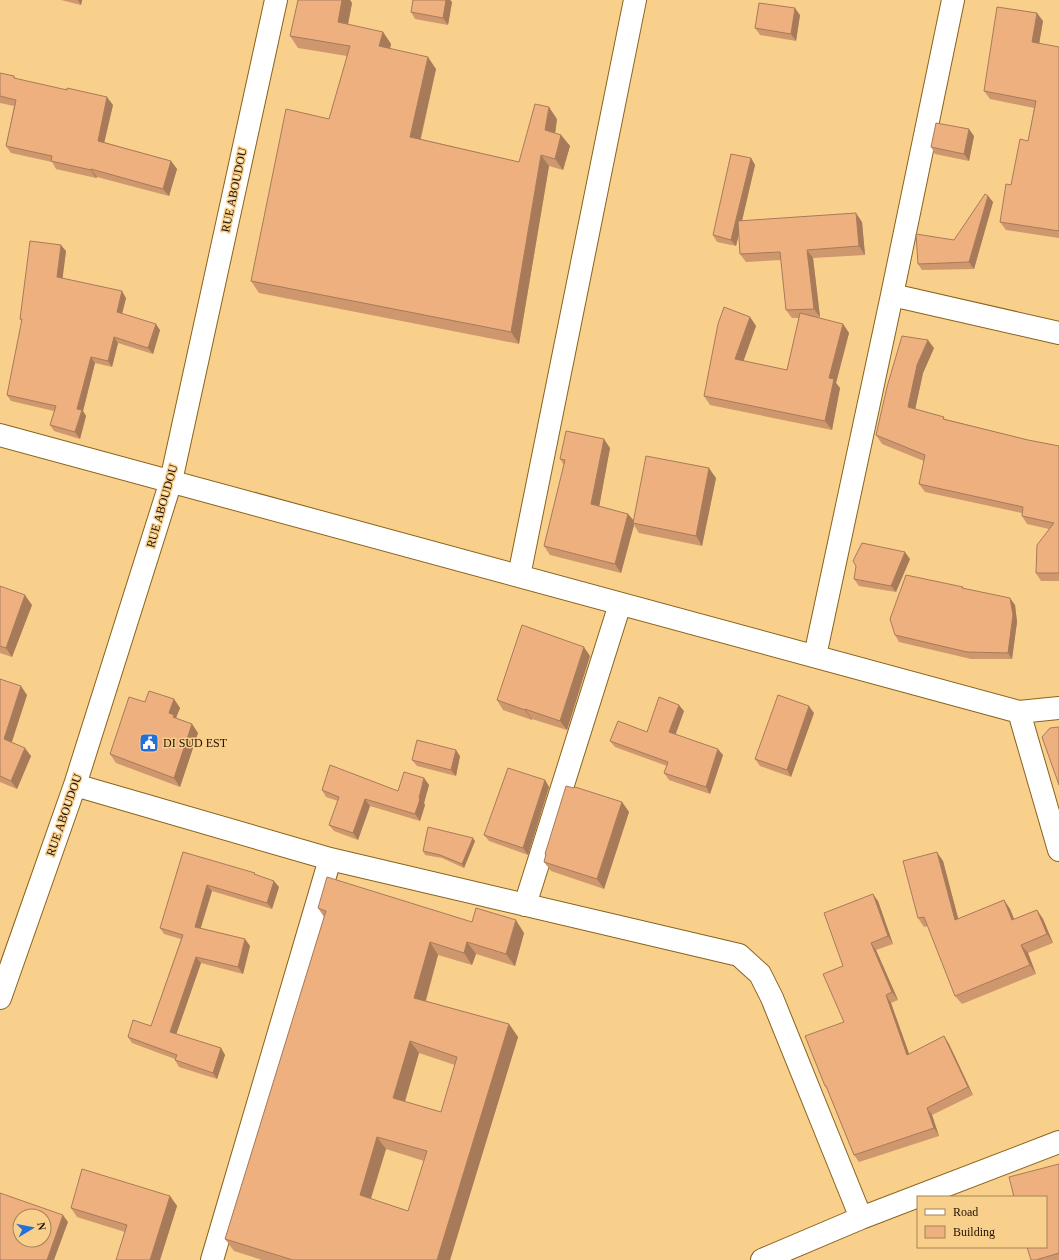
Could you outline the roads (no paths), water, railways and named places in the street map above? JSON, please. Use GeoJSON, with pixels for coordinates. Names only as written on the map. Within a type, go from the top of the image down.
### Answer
{"type":"FeatureCollection","features":[{"type":"Feature","properties":{"kind":"street","name":"RUE ABOUDOU"},"geometry":{"type":"LineString","coordinates":[[0,998],[75,785],[171,481],[276,0]]}},
{"type":"Feature","properties":{"kind":"street"},"geometry":{"type":"LineString","coordinates":[[519,576],[635,0]]}},
{"type":"Feature","properties":{"kind":"street"},"geometry":{"type":"LineString","coordinates":[[814,656],[892,295],[953,0]]}},
{"type":"Feature","properties":{"kind":"street"},"geometry":{"type":"LineString","coordinates":[[892,295],[1059,333]]}},
{"type":"Feature","properties":{"kind":"street"},"geometry":{"type":"LineString","coordinates":[[0,435],[1019,712],[1059,708]]}},
{"type":"Feature","properties":{"kind":"street"},"geometry":{"type":"LineString","coordinates":[[525,905],[620,604]]}},
{"type":"Feature","properties":{"kind":"street"},"geometry":{"type":"LineString","coordinates":[[1019,712],[1059,850]]}},
{"type":"Feature","properties":{"kind":"street"},"geometry":{"type":"LineString","coordinates":[[75,785],[330,859],[739,955],[760,974],[772,998],[861,1218]]}},
{"type":"Feature","properties":{"kind":"street"},"geometry":{"type":"LineString","coordinates":[[212,1260],[330,859]]}},
{"type":"Feature","properties":{"kind":"street"},"geometry":{"type":"LineString","coordinates":[[918,1196],[1059,1142]]}},
{"type":"Feature","properties":{"kind":"street"},"geometry":{"type":"LineString","coordinates":[[762,1260],[861,1218],[917,1197]]}},
{"type":"Feature","properties":{"kind":"place","name":"DI SUD EST"},"geometry":{"type":"Point","coordinates":[149,743]}}]}
